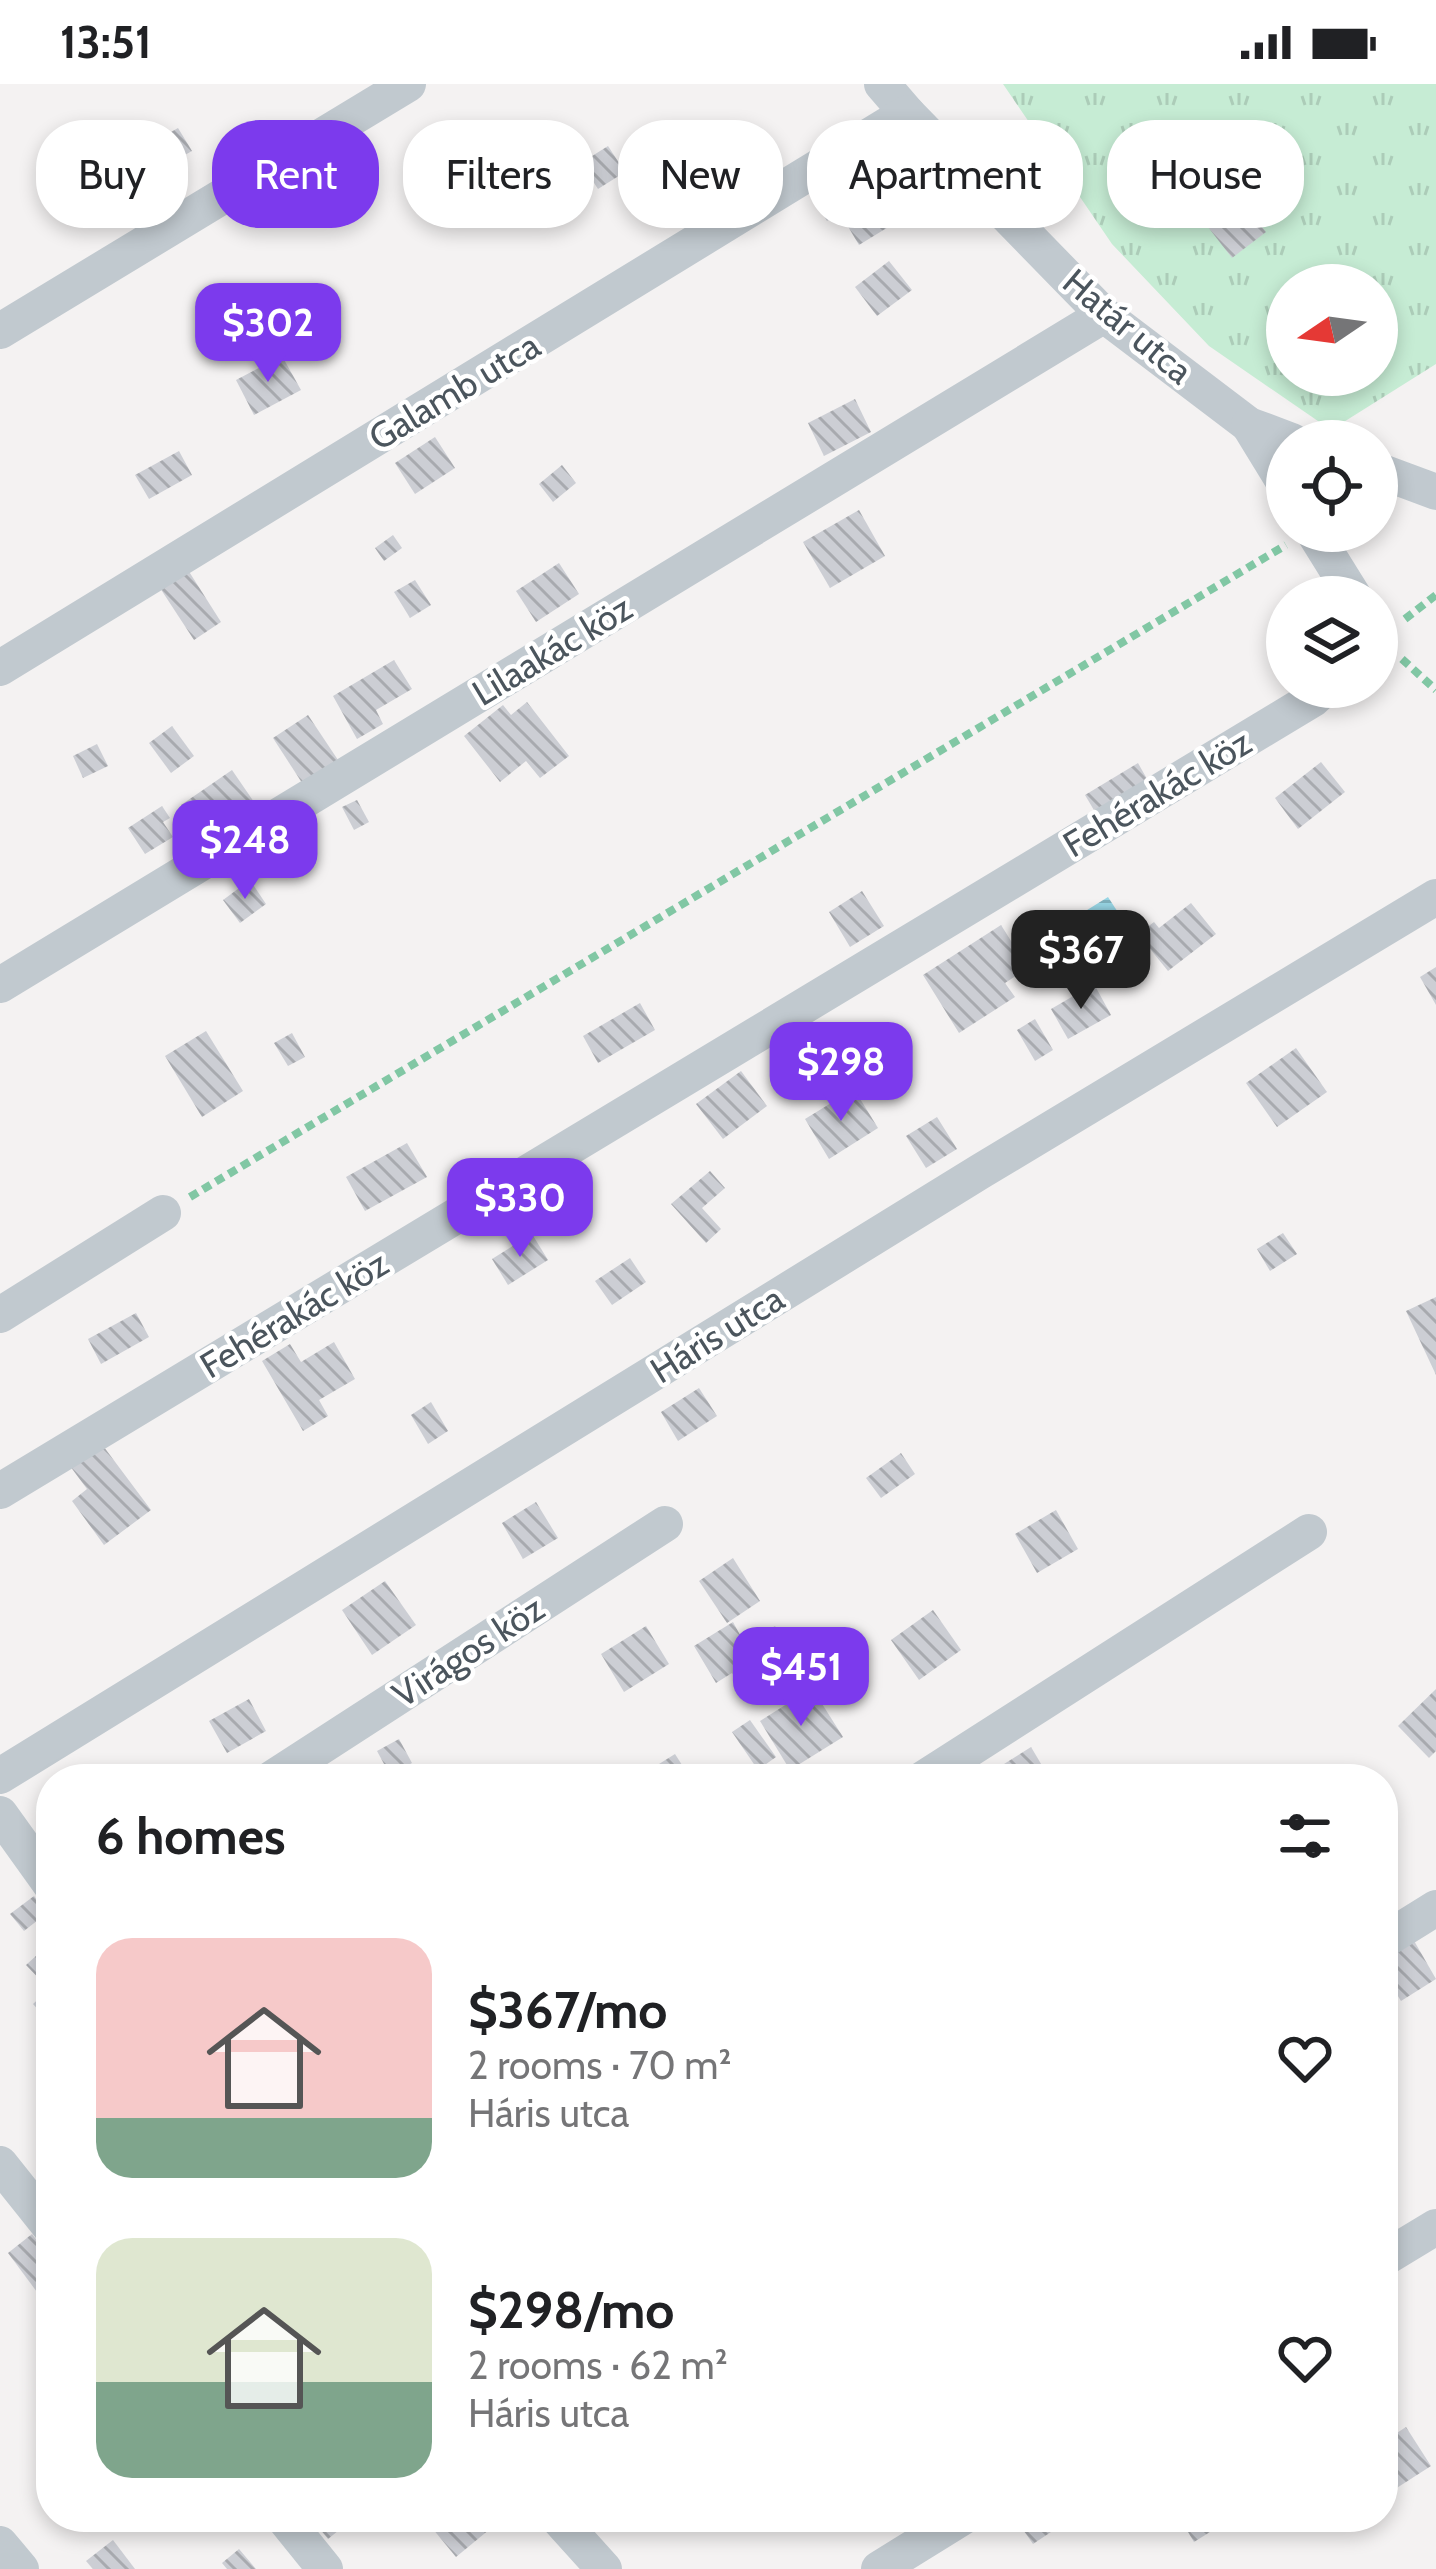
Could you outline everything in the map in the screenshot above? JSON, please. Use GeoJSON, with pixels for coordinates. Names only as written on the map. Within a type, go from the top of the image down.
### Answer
{"type":"FeatureCollection","features":[{"type":"Feature","properties":{"kind":"street"},"geometry":{"type":"LineString","coordinates":[[0,331],[408,84]]}},
{"type":"Feature","properties":{"kind":"street","name":"Határ utca"},"geometry":{"type":"LineString","coordinates":[[882,84],[1104,315],[1250,425],[1266,431]]}},
{"type":"Feature","properties":{"kind":"street","name":"Galamb utca"},"geometry":{"type":"LineString","coordinates":[[0,668],[908,113]]}},
{"type":"Feature","properties":{"kind":"street","name":"Lilaakác köz"},"geometry":{"type":"LineString","coordinates":[[0,985],[1104,315]]}},
{"type":"Feature","properties":{"kind":"street"},"geometry":{"type":"LineString","coordinates":[[1250,425],[1266,452]]}},
{"type":"Feature","properties":{"kind":"street"},"geometry":{"type":"LineString","coordinates":[[1398,478],[1436,492]]}},
{"type":"Feature","properties":{"kind":"street"},"geometry":{"type":"LineString","coordinates":[[1314,552],[1335,576]]}},
{"type":"Feature","properties":{"kind":"street","name":"Fehérakác köz"},"geometry":{"type":"LineString","coordinates":[[0,1491],[1298,708]]}},
{"type":"Feature","properties":{"kind":"street","name":"Háris utca"},"geometry":{"type":"LineString","coordinates":[[0,1775],[1436,896]]}},
{"type":"Feature","properties":{"kind":"street"},"geometry":{"type":"LineString","coordinates":[[0,1316],[163,1213]]}},
{"type":"Feature","properties":{"kind":"street","name":"Virágos köz"},"geometry":{"type":"LineString","coordinates":[[294,1764],[665,1524]]}},
{"type":"Feature","properties":{"kind":"street"},"geometry":{"type":"LineString","coordinates":[[946,1764],[1309,1532]]}},
{"type":"Feature","properties":{"kind":"street"},"geometry":{"type":"LineString","coordinates":[[0,1814],[36,1864]]}},
{"type":"Feature","properties":{"kind":"street"},"geometry":{"type":"LineString","coordinates":[[1398,1931],[1436,1907]]}},
{"type":"Feature","properties":{"kind":"street"},"geometry":{"type":"LineString","coordinates":[[0,2164],[36,2209]]}},
{"type":"Feature","properties":{"kind":"street"},"geometry":{"type":"LineString","coordinates":[[1398,2250],[1436,2227]]}},
{"type":"Feature","properties":{"kind":"street"},"geometry":{"type":"LineString","coordinates":[[296,2532],[325,2569]]}},
{"type":"Feature","properties":{"kind":"street"},"geometry":{"type":"LineString","coordinates":[[571,2532],[604,2569]]}},
{"type":"Feature","properties":{"kind":"street"},"geometry":{"type":"LineString","coordinates":[[879,2569],[938,2532]]}},
{"type":"Feature","properties":{"kind":"street"},"geometry":{"type":"LineString","coordinates":[[0,2544],[20,2569]]}},
{"type":"Feature","properties":{"kind":"path"},"geometry":{"type":"LineString","coordinates":[[163,1213],[1276,552]]}},
{"type":"Feature","properties":{"kind":"green space"},"geometry":{"type":"Polygon","coordinates":[[[1003,84],[1436,84],[1436,364],[1398,388],[1398,264],[1266,264],[1266,385],[1209,346],[1112,244],[1083,201],[1083,120],[1028,120],[1003,84]]]}},
{"type":"Feature","properties":{"kind":"green space"},"geometry":{"type":"Polygon","coordinates":[[[1282,396],[1385,396],[1347,420],[1316,420],[1282,396]]]}},
{"type":"Feature","properties":{"kind":"water"},"geometry":{"type":"Polygon","coordinates":[[[1108,897],[1123,920],[1078,948],[1063,925],[1108,897]]]}},
{"type":"Feature","properties":{"kind":"building"},"geometry":{"type":"Polygon","coordinates":[[[608,146],[618,161],[618,176],[598,189],[594,183],[594,155],[608,146]]]}},
{"type":"Feature","properties":{"kind":"building"},"geometry":{"type":"Polygon","coordinates":[[[849,228],[887,228],[859,245],[849,228]]]}},
{"type":"Feature","properties":{"kind":"building"},"geometry":{"type":"Polygon","coordinates":[[[1209,228],[1263,228],[1266,232],[1232,258],[1209,228]]]}},
{"type":"Feature","properties":{"kind":"building"},"geometry":{"type":"Polygon","coordinates":[[[889,261],[912,290],[877,316],[855,287],[889,261]]]}},
{"type":"Feature","properties":{"kind":"building"},"geometry":{"type":"Polygon","coordinates":[[[282,356],[301,390],[254,415],[236,380],[282,356]]]}},
{"type":"Feature","properties":{"kind":"building"},"geometry":{"type":"Polygon","coordinates":[[[855,399],[871,432],[824,456],[808,423],[855,399]]]}},
{"type":"Feature","properties":{"kind":"building"},"geometry":{"type":"Polygon","coordinates":[[[435,437],[455,468],[415,494],[395,463],[435,437]]]}},
{"type":"Feature","properties":{"kind":"building"},"geometry":{"type":"Polygon","coordinates":[[[179,451],[192,475],[149,499],[135,475],[179,451]]]}},
{"type":"Feature","properties":{"kind":"building"},"geometry":{"type":"Polygon","coordinates":[[[562,465],[576,483],[553,502],[539,484],[562,465]]]}},
{"type":"Feature","properties":{"kind":"building"},"geometry":{"type":"Polygon","coordinates":[[[859,510],[885,556],[830,588],[803,542],[859,510]]]}},
{"type":"Feature","properties":{"kind":"building"},"geometry":{"type":"Polygon","coordinates":[[[393,535],[402,548],[384,561],[375,548],[393,535]]]}},
{"type":"Feature","properties":{"kind":"building"},"geometry":{"type":"Polygon","coordinates":[[[559,563],[579,594],[536,622],[516,591],[559,563]]]}},
{"type":"Feature","properties":{"kind":"building"},"geometry":{"type":"Polygon","coordinates":[[[188,570],[221,622],[194,640],[160,588],[188,570]]]}},
{"type":"Feature","properties":{"kind":"building"},"geometry":{"type":"Polygon","coordinates":[[[415,580],[431,605],[410,618],[394,592],[415,580]]]}},
{"type":"Feature","properties":{"kind":"building"},"geometry":{"type":"Polygon","coordinates":[[[394,660],[412,689],[376,710],[383,724],[357,739],[333,696],[394,660]]]}},
{"type":"Feature","properties":{"kind":"building"},"geometry":{"type":"Polygon","coordinates":[[[527,702],[569,756],[540,778],[526,761],[500,782],[464,736],[503,705],[511,715],[527,702]]]}},
{"type":"Feature","properties":{"kind":"building"},"geometry":{"type":"Polygon","coordinates":[[[308,715],[342,766],[306,789],[273,738],[308,715]]]}},
{"type":"Feature","properties":{"kind":"building"},"geometry":{"type":"Polygon","coordinates":[[[172,726],[194,756],[171,773],[149,743],[172,726]]]}},
{"type":"Feature","properties":{"kind":"building"},"geometry":{"type":"Polygon","coordinates":[[[97,744],[108,766],[83,778],[73,756],[97,744]]]}},
{"type":"Feature","properties":{"kind":"building"},"geometry":{"type":"Polygon","coordinates":[[[1321,762],[1345,792],[1298,829],[1275,798],[1321,762]]]}},
{"type":"Feature","properties":{"kind":"building"},"geometry":{"type":"Polygon","coordinates":[[[1138,763],[1151,786],[1098,817],[1085,795],[1138,763]]]}},
{"type":"Feature","properties":{"kind":"building"},"geometry":{"type":"Polygon","coordinates":[[[232,770],[254,802],[203,837],[181,805],[232,770]]]}},
{"type":"Feature","properties":{"kind":"building"},"geometry":{"type":"Polygon","coordinates":[[[357,800],[369,822],[354,830],[342,807],[357,800]]]}},
{"type":"Feature","properties":{"kind":"building"},"geometry":{"type":"Polygon","coordinates":[[[162,806],[170,818],[163,822],[173,837],[145,854],[128,828],[162,806]]]}},
{"type":"Feature","properties":{"kind":"building"},"geometry":{"type":"Polygon","coordinates":[[[250,880],[266,904],[240,923],[223,900],[250,880]]]}},
{"type":"Feature","properties":{"kind":"building"},"geometry":{"type":"Polygon","coordinates":[[[862,891],[884,926],[850,947],[829,912],[862,891]]]}},
{"type":"Feature","properties":{"kind":"building"},"geometry":{"type":"Polygon","coordinates":[[[1191,903],[1216,934],[1168,971],[1138,934],[1154,922],[1159,928],[1191,903]]]}},
{"type":"Feature","properties":{"kind":"building"},"geometry":{"type":"Polygon","coordinates":[[[1001,925],[1028,968],[1005,983],[1015,997],[959,1033],[923,975],[1001,925]]]}},
{"type":"Feature","properties":{"kind":"building"},"geometry":{"type":"Polygon","coordinates":[[[1436,967],[1436,1005],[1420,977],[1436,967]]]}},
{"type":"Feature","properties":{"kind":"building"},"geometry":{"type":"Polygon","coordinates":[[[1094,984],[1111,1015],[1068,1039],[1051,1009],[1094,984]]]}},
{"type":"Feature","properties":{"kind":"building"},"geometry":{"type":"Polygon","coordinates":[[[640,1003],[655,1030],[598,1063],[583,1036],[640,1003]]]}},
{"type":"Feature","properties":{"kind":"building"},"geometry":{"type":"Polygon","coordinates":[[[1035,1019],[1053,1050],[1035,1061],[1017,1030],[1035,1019]]]}},
{"type":"Feature","properties":{"kind":"building"},"geometry":{"type":"Polygon","coordinates":[[[206,1031],[243,1091],[202,1117],[165,1056],[206,1031]]]}},
{"type":"Feature","properties":{"kind":"building"},"geometry":{"type":"Polygon","coordinates":[[[292,1033],[305,1057],[288,1066],[274,1043],[292,1033]]]}},
{"type":"Feature","properties":{"kind":"building"},"geometry":{"type":"Polygon","coordinates":[[[1296,1048],[1327,1092],[1277,1127],[1246,1083],[1296,1048]]]}},
{"type":"Feature","properties":{"kind":"building"},"geometry":{"type":"Polygon","coordinates":[[[741,1071],[767,1106],[723,1139],[696,1104],[741,1071]]]}},
{"type":"Feature","properties":{"kind":"building"},"geometry":{"type":"Polygon","coordinates":[[[854,1089],[878,1128],[829,1159],[805,1119],[854,1089]]]}},
{"type":"Feature","properties":{"kind":"building"},"geometry":{"type":"Polygon","coordinates":[[[937,1117],[957,1149],[926,1168],[906,1136],[937,1117]]]}},
{"type":"Feature","properties":{"kind":"building"},"geometry":{"type":"Polygon","coordinates":[[[407,1143],[427,1177],[365,1211],[346,1177],[407,1143]]]}},
{"type":"Feature","properties":{"kind":"building"},"geometry":{"type":"Polygon","coordinates":[[[710,1171],[725,1188],[702,1208],[721,1229],[706,1243],[671,1204],[710,1171]]]}},
{"type":"Feature","properties":{"kind":"building"},"geometry":{"type":"Polygon","coordinates":[[[1283,1233],[1297,1254],[1270,1271],[1257,1249],[1283,1233]]]}},
{"type":"Feature","properties":{"kind":"building"},"geometry":{"type":"Polygon","coordinates":[[[532,1234],[548,1260],[508,1285],[492,1259],[532,1234]]]}},
{"type":"Feature","properties":{"kind":"building"},"geometry":{"type":"Polygon","coordinates":[[[630,1258],[646,1282],[612,1305],[595,1281],[630,1258]]]}},
{"type":"Feature","properties":{"kind":"building"},"geometry":{"type":"Polygon","coordinates":[[[1436,1297],[1436,1375],[1406,1311],[1436,1297]]]}},
{"type":"Feature","properties":{"kind":"building"},"geometry":{"type":"Polygon","coordinates":[[[136,1313],[149,1337],[101,1364],[88,1339],[136,1313]]]}},
{"type":"Feature","properties":{"kind":"building"},"geometry":{"type":"Polygon","coordinates":[[[334,1342],[355,1379],[319,1400],[328,1416],[303,1431],[262,1361],[290,1344],[301,1362],[334,1342]]]}},
{"type":"Feature","properties":{"kind":"building"},"geometry":{"type":"Polygon","coordinates":[[[699,1388],[717,1416],[678,1441],[661,1412],[699,1388]]]}},
{"type":"Feature","properties":{"kind":"building"},"geometry":{"type":"Polygon","coordinates":[[[431,1402],[448,1431],[428,1444],[411,1415],[431,1402]]]}},
{"type":"Feature","properties":{"kind":"building"},"geometry":{"type":"Polygon","coordinates":[[[101,1443],[151,1510],[104,1545],[72,1501],[87,1489],[70,1466],[101,1443]]]}},
{"type":"Feature","properties":{"kind":"building"},"geometry":{"type":"Polygon","coordinates":[[[901,1453],[915,1474],[881,1498],[866,1478],[901,1453]]]}},
{"type":"Feature","properties":{"kind":"building"},"geometry":{"type":"Polygon","coordinates":[[[536,1502],[558,1538],[523,1559],[502,1523],[536,1502]]]}},
{"type":"Feature","properties":{"kind":"building"},"geometry":{"type":"Polygon","coordinates":[[[1056,1510],[1078,1549],[1037,1573],[1015,1534],[1056,1510]]]}},
{"type":"Feature","properties":{"kind":"building"},"geometry":{"type":"Polygon","coordinates":[[[733,1558],[760,1601],[727,1623],[699,1581],[733,1558]]]}},
{"type":"Feature","properties":{"kind":"building"},"geometry":{"type":"Polygon","coordinates":[[[385,1581],[416,1625],[372,1655],[342,1610],[385,1581]]]}},
{"type":"Feature","properties":{"kind":"building"},"geometry":{"type":"Polygon","coordinates":[[[933,1610],[961,1650],[919,1680],[891,1640],[933,1610]]]}},
{"type":"Feature","properties":{"kind":"building"},"geometry":{"type":"Polygon","coordinates":[[[733,1622],[745,1644],[775,1626],[796,1661],[744,1693],[732,1673],[716,1683],[694,1646],[733,1622]]]}},
{"type":"Feature","properties":{"kind":"building"},"geometry":{"type":"Polygon","coordinates":[[[646,1626],[669,1664],[624,1692],[601,1654],[646,1626]]]}},
{"type":"Feature","properties":{"kind":"building"},"geometry":{"type":"Polygon","coordinates":[[[812,1688],[843,1737],[800,1764],[786,1764],[760,1721],[812,1688]]]}},
{"type":"Feature","properties":{"kind":"building"},"geometry":{"type":"Polygon","coordinates":[[[1436,1689],[1436,1751],[1429,1758],[1398,1726],[1436,1689]]]}},
{"type":"Feature","properties":{"kind":"building"},"geometry":{"type":"Polygon","coordinates":[[[249,1699],[266,1731],[227,1753],[209,1721],[249,1699]]]}},
{"type":"Feature","properties":{"kind":"building"},"geometry":{"type":"Polygon","coordinates":[[[750,1720],[776,1757],[766,1764],[754,1764],[732,1732],[750,1720]]]}},
{"type":"Feature","properties":{"kind":"building"},"geometry":{"type":"Polygon","coordinates":[[[399,1739],[412,1763],[384,1764],[377,1751],[399,1739]]]}},
{"type":"Feature","properties":{"kind":"building"},"geometry":{"type":"Polygon","coordinates":[[[1031,1747],[1041,1764],[1004,1764],[1031,1747]]]}},
{"type":"Feature","properties":{"kind":"building"},"geometry":{"type":"Polygon","coordinates":[[[675,1754],[681,1764],[659,1764],[675,1754]]]}},
{"type":"Feature","properties":{"kind":"building"},"geometry":{"type":"Polygon","coordinates":[[[36,1899],[36,1922],[24,1931],[10,1914],[36,1899]]]}},
{"type":"Feature","properties":{"kind":"building"},"geometry":{"type":"Polygon","coordinates":[[[1413,1939],[1436,1979],[1401,2001],[1398,1996],[1398,1948],[1413,1939]]]}},
{"type":"Feature","properties":{"kind":"building"},"geometry":{"type":"Polygon","coordinates":[[[36,1956],[36,1975],[26,1965],[36,1956]]]}},
{"type":"Feature","properties":{"kind":"building"},"geometry":{"type":"Polygon","coordinates":[[[32,2234],[36,2239],[36,2291],[8,2253],[32,2234]]]}},
{"type":"Feature","properties":{"kind":"building"},"geometry":{"type":"Polygon","coordinates":[[[1406,2427],[1431,2466],[1398,2487],[1398,2432],[1406,2427]]]}},
{"type":"Feature","properties":{"kind":"building"},"geometry":{"type":"Polygon","coordinates":[[[435,2532],[486,2532],[456,2557],[435,2532]]]}},
{"type":"Feature","properties":{"kind":"building"},"geometry":{"type":"Polygon","coordinates":[[[1025,2532],[1051,2532],[1033,2544],[1025,2532]]]}},
{"type":"Feature","properties":{"kind":"building"},"geometry":{"type":"Polygon","coordinates":[[[1188,2532],[1210,2532],[1194,2542],[1188,2532]]]}},
{"type":"Feature","properties":{"kind":"building"},"geometry":{"type":"Polygon","coordinates":[[[113,2540],[135,2569],[93,2569],[86,2561],[113,2540]]]}},
{"type":"Feature","properties":{"kind":"building"},"geometry":{"type":"Polygon","coordinates":[[[239,2549],[256,2569],[227,2569],[222,2563],[239,2549]]]}}]}
